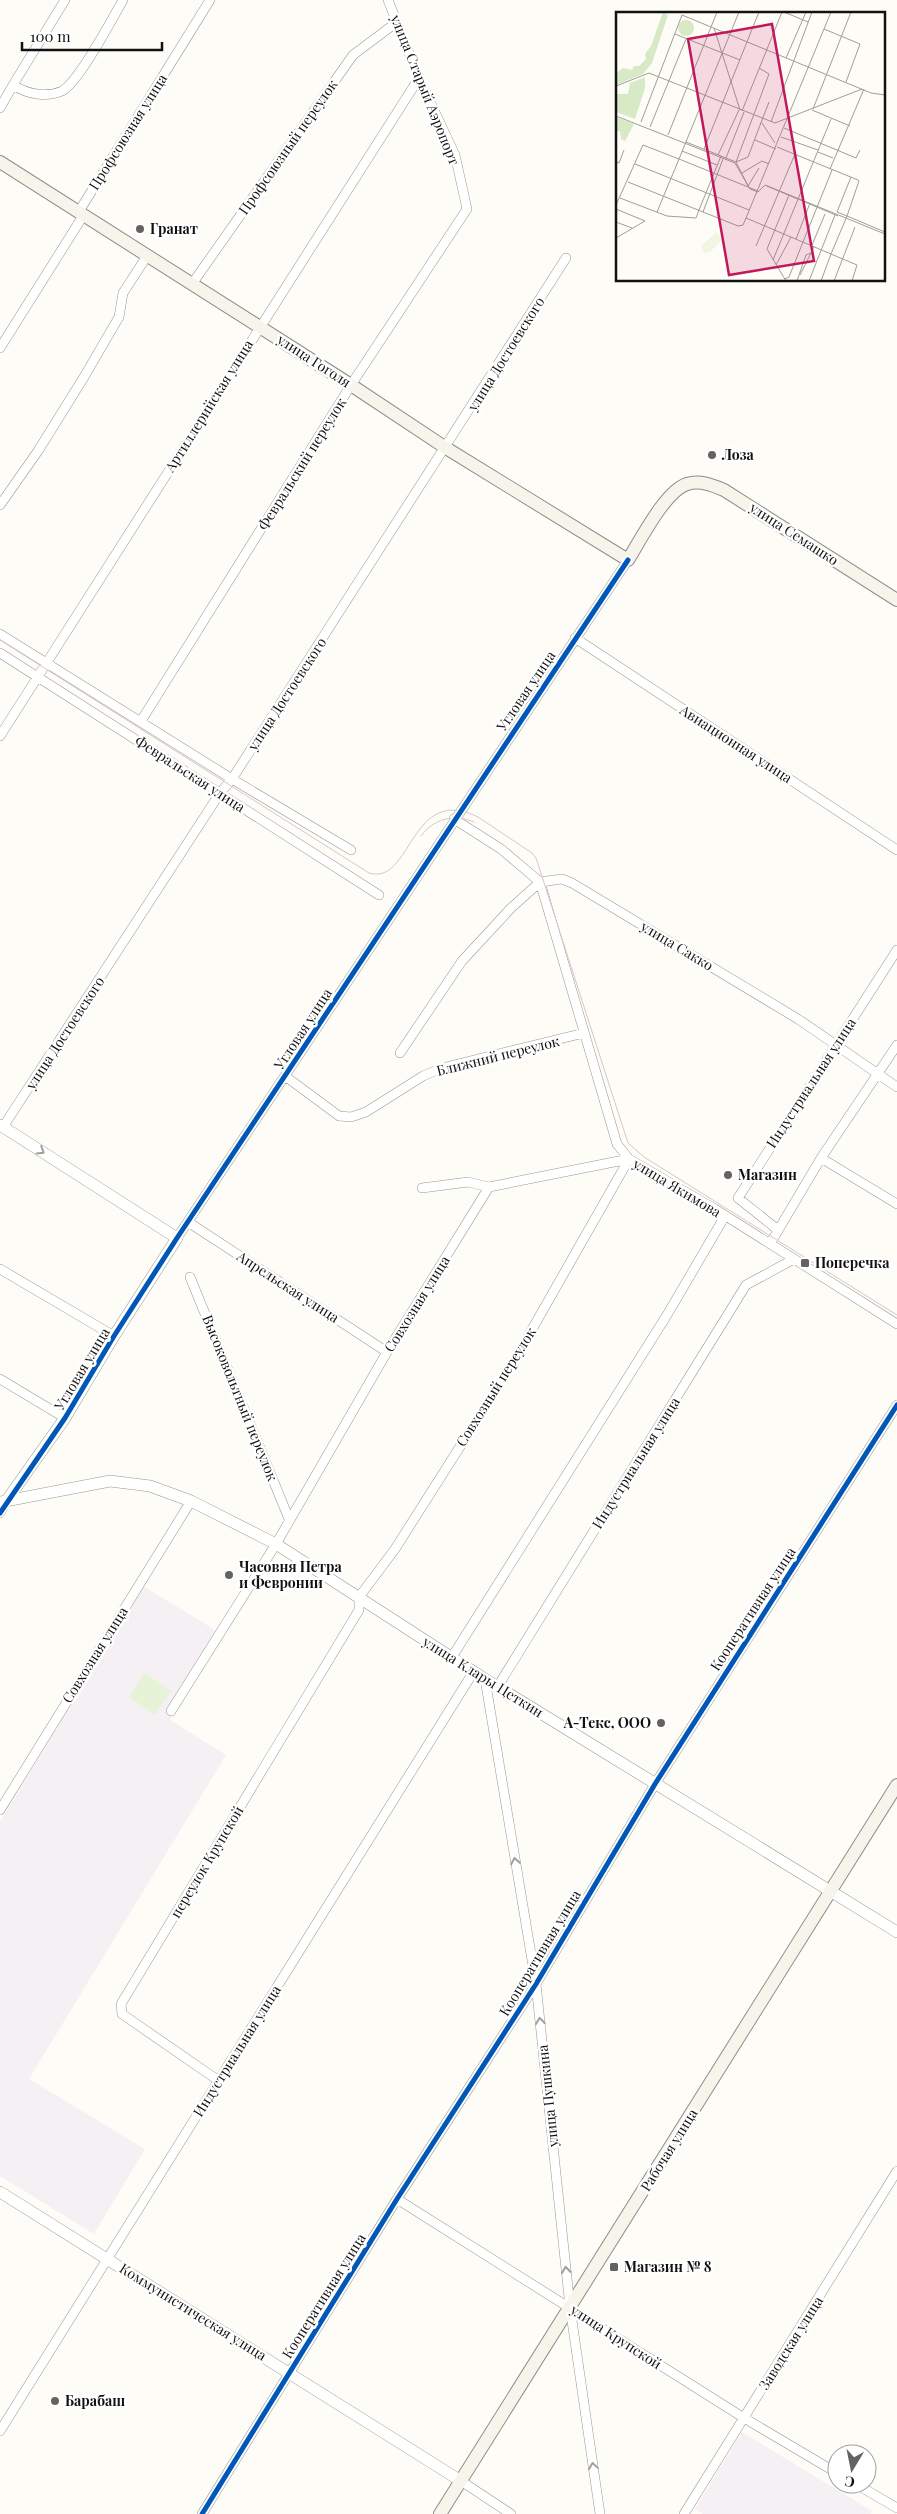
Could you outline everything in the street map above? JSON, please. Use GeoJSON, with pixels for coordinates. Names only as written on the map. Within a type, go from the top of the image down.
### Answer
{"type":"FeatureCollection","features":[{"type":"Feature","properties":{"kind":"main road","name":"улица Гоголя"},"geometry":{"type":"LineString","coordinates":[[0,162],[259,326],[446,448],[628,560]]}},
{"type":"Feature","properties":{"kind":"main road","name":"улица Семашко"},"geometry":{"type":"LineString","coordinates":[[686,484],[703,482],[724,490],[897,600]]}},
{"type":"Feature","properties":{"kind":"main road","name":"Угловая улица"},"geometry":{"type":"LineString","coordinates":[[628,560],[671,494],[686,484]]}},
{"type":"Feature","properties":{"kind":"main road","name":"Рабочая улица"},"geometry":{"type":"LineString","coordinates":[[440,2514],[897,1785]]}},
{"type":"Feature","properties":{"kind":"street"},"geometry":{"type":"LineString","coordinates":[[0,108],[65,0]]}},
{"type":"Feature","properties":{"kind":"street"},"geometry":{"type":"LineString","coordinates":[[14,85],[26,94],[41,94],[62,90],[76,77],[123,0]]}},
{"type":"Feature","properties":{"kind":"street","name":"Профсоюзная улица"},"geometry":{"type":"LineString","coordinates":[[0,348],[210,0]]}},
{"type":"Feature","properties":{"kind":"street","name":"улица Старый Аэропорт"},"geometry":{"type":"LineString","coordinates":[[388,0],[419,78],[455,156],[467,209]]}},
{"type":"Feature","properties":{"kind":"street","name":"Профсоюзный переулок"},"geometry":{"type":"LineString","coordinates":[[192,284],[353,55],[397,22]]}},
{"type":"Feature","properties":{"kind":"street","name":"Артиллерийская улица"},"geometry":{"type":"LineString","coordinates":[[0,736],[259,326],[419,78]]}},
{"type":"Feature","properties":{"kind":"street","name":"Февральский переулок"},"geometry":{"type":"LineString","coordinates":[[141,721],[351,385],[467,209]]}},
{"type":"Feature","properties":{"kind":"street"},"geometry":{"type":"LineString","coordinates":[[0,505],[38,451],[84,377],[119,316],[123,293],[147,256]]}},
{"type":"Feature","properties":{"kind":"street","name":"улица Достоевского"},"geometry":{"type":"LineString","coordinates":[[2,1126],[220,793],[232,779],[446,448],[566,258]]}},
{"type":"Feature","properties":{"kind":"street","name":"Угловая улица"},"geometry":{"type":"LineString","coordinates":[[0,1513],[4,1501],[65,1418],[114,1336],[177,1238],[628,560]]}},
{"type":"Feature","properties":{"kind":"street"},"geometry":{"type":"LineString","coordinates":[[0,634],[232,779],[352,850]]}},
{"type":"Feature","properties":{"kind":"street","name":"Авиационная улица"},"geometry":{"type":"LineString","coordinates":[[575,638],[897,850]]}},
{"type":"Feature","properties":{"kind":"street","name":"Февральская улица"},"geometry":{"type":"LineString","coordinates":[[0,653],[379,895]]}},
{"type":"Feature","properties":{"kind":"street"},"geometry":{"type":"LineString","coordinates":[[400,1053],[462,961],[511,908],[540,882],[501,849],[454,819]]}},
{"type":"Feature","properties":{"kind":"street","name":"улица Сакко"},"geometry":{"type":"LineString","coordinates":[[540,882],[562,879],[572,883],[765,999],[897,1087]]}},
{"type":"Feature","properties":{"kind":"street","name":"улица Якимова"},"geometry":{"type":"LineString","coordinates":[[540,882],[617,1144],[628,1159],[725,1216],[897,1324]]}},
{"type":"Feature","properties":{"kind":"street","name":"Индустриальная улица"},"geometry":{"type":"LineString","coordinates":[[778,1230],[738,1198],[897,950]]}},
{"type":"Feature","properties":{"kind":"street","name":"Ближний переулок"},"geometry":{"type":"LineString","coordinates":[[285,1076],[339,1116],[351,1117],[366,1112],[423,1076],[442,1068],[584,1033]]}},
{"type":"Feature","properties":{"kind":"street"},"geometry":{"type":"LineString","coordinates":[[770,1244],[821,1158],[897,1045]]}},
{"type":"Feature","properties":{"kind":"street"},"geometry":{"type":"LineString","coordinates":[[2,1126],[177,1238]]}},
{"type":"Feature","properties":{"kind":"street"},"geometry":{"type":"LineString","coordinates":[[821,1158],[897,1204]]}},
{"type":"Feature","properties":{"kind":"street"},"geometry":{"type":"LineString","coordinates":[[422,1188],[468,1182],[489,1187],[628,1159]]}},
{"type":"Feature","properties":{"kind":"street","name":"Совхозный переулок"},"geometry":{"type":"LineString","coordinates":[[359,1597],[394,1549],[510,1368],[628,1159]]}},
{"type":"Feature","properties":{"kind":"street","name":"Совхозная улица"},"geometry":{"type":"LineString","coordinates":[[171,1711],[276,1544],[387,1352],[489,1187]]}},
{"type":"Feature","properties":{"kind":"street"},"geometry":{"type":"LineString","coordinates":[[452,1657],[668,1315],[725,1216]]}},
{"type":"Feature","properties":{"kind":"street","name":"Апрельская улица"},"geometry":{"type":"LineString","coordinates":[[188,1222],[387,1352]]}},
{"type":"Feature","properties":{"kind":"street","name":"Индустриальная улица"},"geometry":{"type":"LineString","coordinates":[[498,1686],[746,1285],[794,1259]]}},
{"type":"Feature","properties":{"kind":"street"},"geometry":{"type":"LineString","coordinates":[[0,1269],[114,1336]]}},
{"type":"Feature","properties":{"kind":"street","name":"Высоковольтный переулок"},"geometry":{"type":"LineString","coordinates":[[190,1276],[289,1519]]}},
{"type":"Feature","properties":{"kind":"street"},"geometry":{"type":"LineString","coordinates":[[0,1379],[65,1418]]}},
{"type":"Feature","properties":{"kind":"street","name":"Кооперативная улица"},"geometry":{"type":"LineString","coordinates":[[202,2514],[397,2199],[536,1984],[655,1784],[897,1404]]}},
{"type":"Feature","properties":{"kind":"street","name":"улица Клары Цеткин"},"geometry":{"type":"LineString","coordinates":[[4,1501],[110,1481],[150,1486],[191,1501],[276,1544],[485,1679],[897,1932]]}},
{"type":"Feature","properties":{"kind":"street","name":"Совхозная улица"},"geometry":{"type":"LineString","coordinates":[[0,1810],[191,1501]]}},
{"type":"Feature","properties":{"kind":"street","name":"переулок Крупской"},"geometry":{"type":"LineString","coordinates":[[218,2081],[122,2014],[121,2004],[359,1610],[359,1597]]}},
{"type":"Feature","properties":{"kind":"street","name":"Индустриальная улица"},"geometry":{"type":"LineString","coordinates":[[0,2430],[474,1671]]}},
{"type":"Feature","properties":{"kind":"street","name":"улица Пушкина"},"geometry":{"type":"LineString","coordinates":[[485,1679],[536,1984],[570,2307],[600,2514]]}},
{"type":"Feature","properties":{"kind":"street","name":"Заводская улица"},"geometry":{"type":"LineString","coordinates":[[684,2514],[897,2171]]}},
{"type":"Feature","properties":{"kind":"street","name":"Коммунистическая улица"},"geometry":{"type":"LineString","coordinates":[[0,2192],[511,2514]]}},
{"type":"Feature","properties":{"kind":"street","name":"улица Крупской"},"geometry":{"type":"LineString","coordinates":[[397,2199],[744,2418],[827,2467]]}},
{"type":"Feature","properties":{"kind":"street"},"geometry":{"type":"LineString","coordinates":[[873,2494],[897,2508]]}},
{"type":"Feature","properties":{"kind":"shaded area"},"geometry":{"type":"Polygon","coordinates":[[[143,1586],[222,1634],[170,1720],[226,1755],[29,2079],[145,2149],[94,2234],[0,2176],[0,1822],[143,1586]]]}},
{"type":"Feature","properties":{"kind":"shaded area"},"geometry":{"type":"Polygon","coordinates":[[[742,2432],[827,2484],[827,2494],[844,2494],[872,2511],[871,2514],[703,2514],[695,2509],[742,2432]]]}},
{"type":"Feature","properties":{"kind":"green space"},"geometry":{"type":"Polygon","coordinates":[[[144,1673],[171,1691],[155,1715],[129,1697],[144,1673]]]}},
{"type":"Feature","properties":{"kind":"tram line"},"geometry":{"type":"LineString","coordinates":[[0,640],[369,873],[383,873],[395,865],[425,823],[438,813],[456,810],[478,817],[532,853],[536,858],[628,1143],[644,1157],[897,1315]]}},
{"type":"Feature","properties":{"kind":"tram line"},"geometry":{"type":"LineString","coordinates":[[421,836],[432,825],[445,819],[459,818],[474,822]]}},
{"type":"Feature","properties":{"kind":"cycle path"},"geometry":{"type":"LineString","coordinates":[[0,1513],[65,1418],[114,1336],[177,1238],[628,560]]}},
{"type":"Feature","properties":{"kind":"cycle path"},"geometry":{"type":"LineString","coordinates":[[202,2514],[397,2199],[536,1984],[655,1784],[897,1405]]}},
{"type":"Feature","properties":{"kind":"place","name":"Гранат"},"geometry":{"type":"Point","coordinates":[140,229]}},
{"type":"Feature","properties":{"kind":"place","name":"Лоза"},"geometry":{"type":"Point","coordinates":[712,455]}},
{"type":"Feature","properties":{"kind":"place","name":"Магазин"},"geometry":{"type":"Point","coordinates":[728,1175]}},
{"type":"Feature","properties":{"kind":"place","name":"Поперечка"},"geometry":{"type":"Point","coordinates":[805,1263]}},
{"type":"Feature","properties":{"kind":"place","name":"Часовня Петра и Февронии"},"geometry":{"type":"Point","coordinates":[229,1575]}},
{"type":"Feature","properties":{"kind":"place","name":"А-Текс, ООО"},"geometry":{"type":"Point","coordinates":[661,1723]}},
{"type":"Feature","properties":{"kind":"place","name":"Магазин № 8"},"geometry":{"type":"Point","coordinates":[614,2267]}},
{"type":"Feature","properties":{"kind":"place","name":"Барабаш"},"geometry":{"type":"Point","coordinates":[55,2401]}}]}
